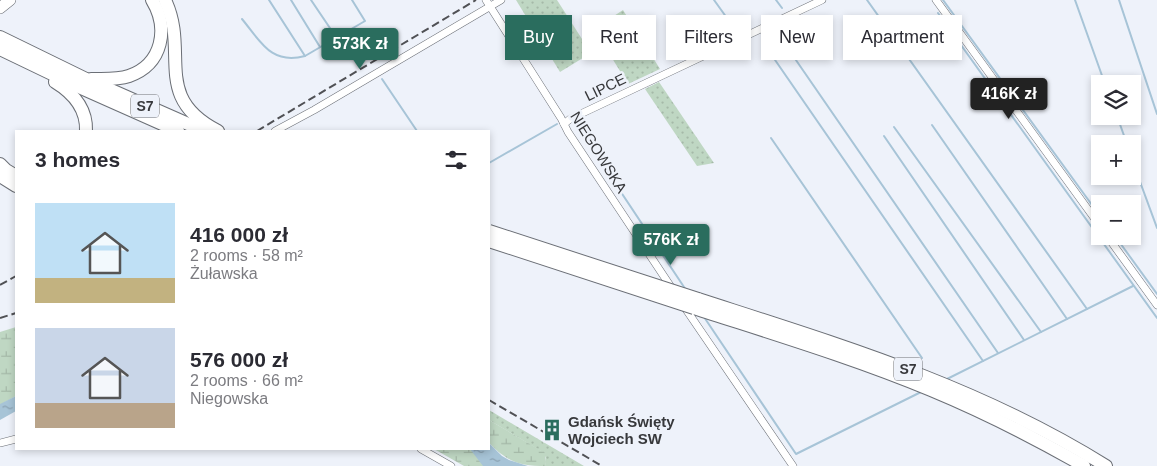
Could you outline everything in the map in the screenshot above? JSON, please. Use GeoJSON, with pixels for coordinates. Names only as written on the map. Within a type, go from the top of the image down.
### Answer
{"type":"FeatureCollection","features":[{"type":"Feature","properties":{"kind":"highway"},"geometry":{"type":"LineString","coordinates":[[86,80],[128,77],[143,69],[153,59],[161,42],[162,30],[158,12],[152,0]]}},
{"type":"Feature","properties":{"kind":"highway"},"geometry":{"type":"LineString","coordinates":[[165,0],[174,27],[175,73],[180,98],[192,114],[216,130]]}},
{"type":"Feature","properties":{"kind":"highway","name":"S7"},"geometry":{"type":"LineString","coordinates":[[0,37],[86,80],[202,130]]}},
{"type":"Feature","properties":{"kind":"highway","name":"S7"},"geometry":{"type":"LineString","coordinates":[[0,49],[176,130]]}},
{"type":"Feature","properties":{"kind":"highway"},"geometry":{"type":"LineString","coordinates":[[27,62],[40,74],[58,84],[75,98],[83,111],[86,130]]}},
{"type":"Feature","properties":{"kind":"highway"},"geometry":{"type":"LineString","coordinates":[[0,164],[15,175]]}},
{"type":"Feature","properties":{"kind":"highway"},"geometry":{"type":"LineString","coordinates":[[0,176],[15,185]]}},
{"type":"Feature","properties":{"kind":"highway","name":"S7"},"geometry":{"type":"LineString","coordinates":[[490,231],[852,348],[916,372],[1032,424],[1106,466]]}},
{"type":"Feature","properties":{"kind":"highway","name":"S7"},"geometry":{"type":"LineString","coordinates":[[490,242],[811,346],[891,374],[973,408],[1030,436],[1084,466]]}},
{"type":"Feature","properties":{"kind":"main road"},"geometry":{"type":"LineString","coordinates":[[0,8],[10,0]]}},
{"type":"Feature","properties":{"kind":"street"},"geometry":{"type":"LineString","coordinates":[[277,130],[314,110],[488,3],[501,0]]}},
{"type":"Feature","properties":{"kind":"street","name":"LIPCE"},"geometry":{"type":"LineString","coordinates":[[564,124],[570,119],[822,0]]}},
{"type":"Feature","properties":{"kind":"street"},"geometry":{"type":"LineString","coordinates":[[936,0],[1091,214]]}},
{"type":"Feature","properties":{"kind":"street","name":"NIEGOWSKA"},"geometry":{"type":"LineString","coordinates":[[488,3],[564,124],[793,466]]}},
{"type":"Feature","properties":{"kind":"street"},"geometry":{"type":"LineString","coordinates":[[1114,245],[1157,305]]}},
{"type":"Feature","properties":{"kind":"street"},"geometry":{"type":"LineString","coordinates":[[0,443],[15,439]]}},
{"type":"Feature","properties":{"kind":"street"},"geometry":{"type":"LineString","coordinates":[[423,450],[451,466]]}},
{"type":"Feature","properties":{"kind":"green space"},"geometry":{"type":"Polygon","coordinates":[[[516,0],[557,0],[567,15],[525,15],[516,0]]]}},
{"type":"Feature","properties":{"kind":"green space"},"geometry":{"type":"Polygon","coordinates":[[[623,10],[626,15],[615,15],[623,10]]]}},
{"type":"Feature","properties":{"kind":"green space"},"geometry":{"type":"Polygon","coordinates":[[[572,23],[582,39],[582,59],[560,72],[553,60],[572,60],[572,23]]]}},
{"type":"Feature","properties":{"kind":"green space"},"geometry":{"type":"Polygon","coordinates":[[[613,60],[654,60],[660,69],[628,84],[613,60]]]}},
{"type":"Feature","properties":{"kind":"green space"},"geometry":{"type":"Polygon","coordinates":[[[659,82],[714,163],[697,166],[645,89],[659,82]]]}},
{"type":"Feature","properties":{"kind":"green space"},"geometry":{"type":"Polygon","coordinates":[[[15,327],[15,397],[0,405],[0,332],[15,327]]]}},
{"type":"Feature","properties":{"kind":"green space"},"geometry":{"type":"Polygon","coordinates":[[[490,411],[584,466],[546,466],[546,454],[490,421],[490,411]]]}},
{"type":"Feature","properties":{"kind":"green space"},"geometry":{"type":"Polygon","coordinates":[[[490,421],[547,454],[545,458],[546,466],[521,464],[502,455],[490,444],[490,421]]]}},
{"type":"Feature","properties":{"kind":"green space"},"geometry":{"type":"Polygon","coordinates":[[[436,450],[476,450],[487,466],[464,466],[436,450]]]}},
{"type":"Feature","properties":{"kind":"water"},"geometry":{"type":"Polygon","coordinates":[[[15,396],[15,412],[0,420],[0,404],[15,396]]]}},
{"type":"Feature","properties":{"kind":"water"},"geometry":{"type":"Polygon","coordinates":[[[490,444],[502,456],[528,466],[483,466],[471,450],[490,450],[490,444]]]}},
{"type":"Feature","properties":{"kind":"waterway"},"geometry":{"type":"LineString","coordinates":[[269,0],[305,56]]}},
{"type":"Feature","properties":{"kind":"waterway"},"geometry":{"type":"LineString","coordinates":[[291,0],[320,47]]}},
{"type":"Feature","properties":{"kind":"waterway"},"geometry":{"type":"LineString","coordinates":[[311,0],[336,37]]}},
{"type":"Feature","properties":{"kind":"waterway"},"geometry":{"type":"LineString","coordinates":[[242,19],[268,50],[283,57],[305,56],[365,21],[352,0]]}},
{"type":"Feature","properties":{"kind":"waterway"},"geometry":{"type":"LineString","coordinates":[[714,0],[725,15]]}},
{"type":"Feature","properties":{"kind":"waterway"},"geometry":{"type":"LineString","coordinates":[[776,0],[782,8]]}},
{"type":"Feature","properties":{"kind":"waterway"},"geometry":{"type":"LineString","coordinates":[[867,0],[1087,309]]}},
{"type":"Feature","properties":{"kind":"waterway"},"geometry":{"type":"LineString","coordinates":[[943,0],[1091,204]]}},
{"type":"Feature","properties":{"kind":"waterway"},"geometry":{"type":"LineString","coordinates":[[1075,0],[1102,75]]}},
{"type":"Feature","properties":{"kind":"waterway"},"geometry":{"type":"LineString","coordinates":[[1119,0],[1157,114]]}},
{"type":"Feature","properties":{"kind":"waterway"},"geometry":{"type":"LineString","coordinates":[[938,13],[1157,318]]}},
{"type":"Feature","properties":{"kind":"waterway"},"geometry":{"type":"LineString","coordinates":[[775,60],[983,361]]}},
{"type":"Feature","properties":{"kind":"waterway"},"geometry":{"type":"LineString","coordinates":[[796,60],[998,353]]}},
{"type":"Feature","properties":{"kind":"waterway"},"geometry":{"type":"LineString","coordinates":[[382,79],[416,130]]}},
{"type":"Feature","properties":{"kind":"waterway"},"geometry":{"type":"LineString","coordinates":[[490,162],[557,124]]}},
{"type":"Feature","properties":{"kind":"waterway"},"geometry":{"type":"LineString","coordinates":[[932,125],[1067,319]]}},
{"type":"Feature","properties":{"kind":"waterway"},"geometry":{"type":"LineString","coordinates":[[1120,125],[1124,135]]}},
{"type":"Feature","properties":{"kind":"waterway"},"geometry":{"type":"LineString","coordinates":[[577,126],[686,290]]}},
{"type":"Feature","properties":{"kind":"waterway"},"geometry":{"type":"LineString","coordinates":[[894,127],[1041,332]]}},
{"type":"Feature","properties":{"kind":"waterway"},"geometry":{"type":"LineString","coordinates":[[884,136],[1024,340]]}},
{"type":"Feature","properties":{"kind":"waterway"},"geometry":{"type":"LineString","coordinates":[[771,138],[922,358]]}},
{"type":"Feature","properties":{"kind":"waterway"},"geometry":{"type":"LineString","coordinates":[[1141,184],[1157,228]]}},
{"type":"Feature","properties":{"kind":"waterway"},"geometry":{"type":"LineString","coordinates":[[1122,245],[1157,294]]}},
{"type":"Feature","properties":{"kind":"waterway"},"geometry":{"type":"LineString","coordinates":[[945,380],[1133,286]]}},
{"type":"Feature","properties":{"kind":"waterway"},"geometry":{"type":"LineString","coordinates":[[704,317],[796,454],[921,392]]}},
{"type":"Feature","properties":{"kind":"railway"},"geometry":{"type":"LineString","coordinates":[[259,130],[476,0]]}},
{"type":"Feature","properties":{"kind":"railway"},"geometry":{"type":"LineString","coordinates":[[0,285],[15,277]]}},
{"type":"Feature","properties":{"kind":"railway"},"geometry":{"type":"LineString","coordinates":[[0,318],[15,313]]}},
{"type":"Feature","properties":{"kind":"railway"},"geometry":{"type":"LineString","coordinates":[[490,401],[602,466]]}},
{"type":"Feature","properties":{"kind":"place","name":"Gdańsk Święty Wojciech SW"},"geometry":{"type":"Point","coordinates":[552,430]}}]}
